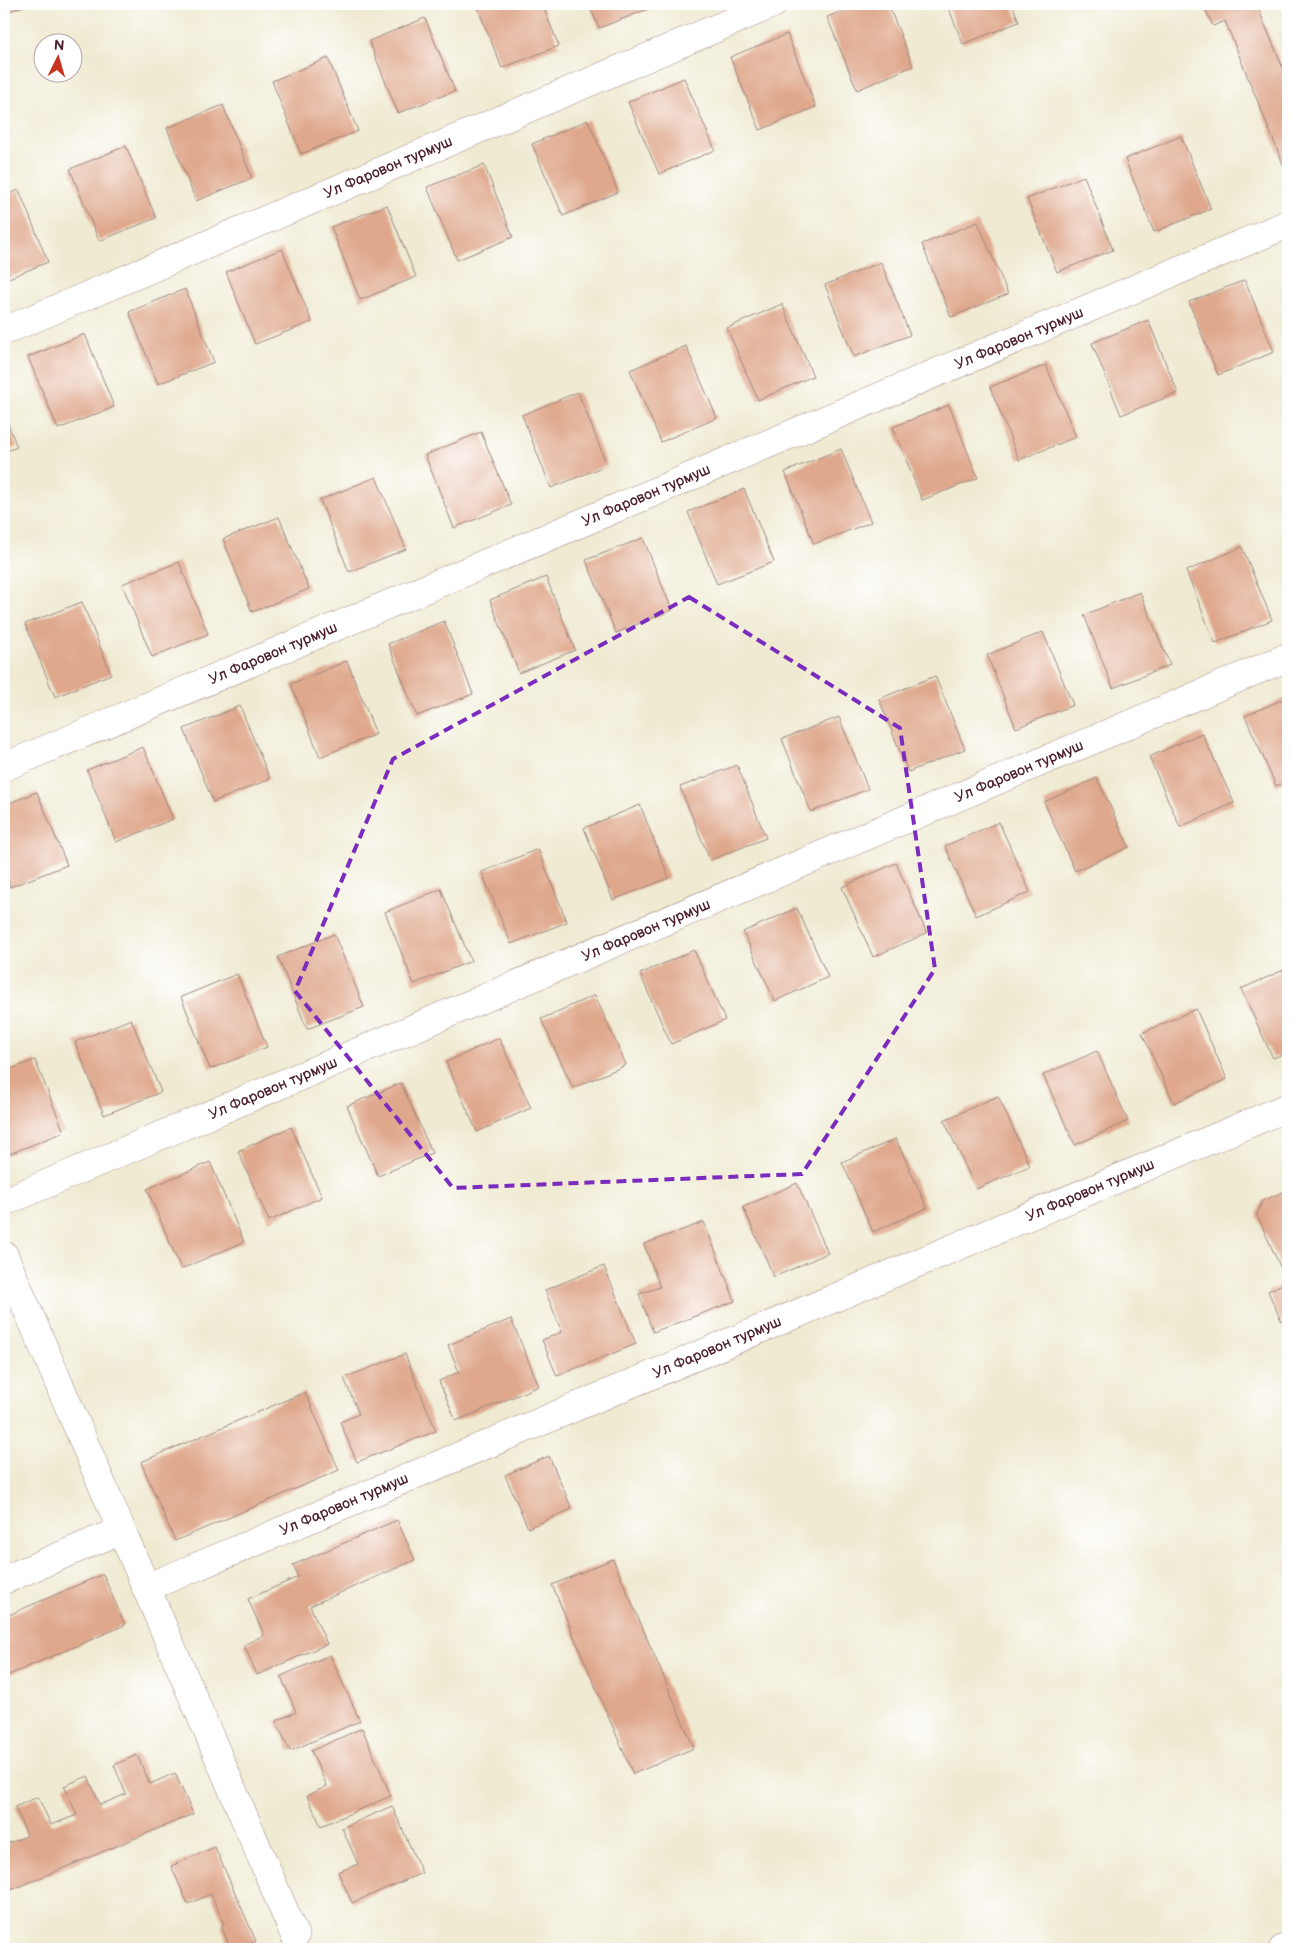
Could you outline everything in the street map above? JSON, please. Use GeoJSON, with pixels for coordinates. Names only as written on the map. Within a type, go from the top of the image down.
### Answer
{"type":"FeatureCollection","features":[{"type":"Feature","properties":{"kind":"street","name":"Ул Фаровон турмуш"},"geometry":{"type":"LineString","coordinates":[[4,330],[773,4]]}},
{"type":"Feature","properties":{"kind":"street","name":"Ул Фаровон турмуш"},"geometry":{"type":"LineString","coordinates":[[4,767],[1288,224]]}},
{"type":"Feature","properties":{"kind":"street","name":"Ул Фаровон турмуш"},"geometry":{"type":"LineString","coordinates":[[4,1202],[1288,657]]}},
{"type":"Feature","properties":{"kind":"street","name":"Ул Фаровон турмуш"},"geometry":{"type":"LineString","coordinates":[[146,1588],[1288,1106]]}},
{"type":"Feature","properties":{"kind":"street"},"geometry":{"type":"LineString","coordinates":[[4,1255],[295,1936]]}},
{"type":"Feature","properties":{"kind":"street"},"geometry":{"type":"LineString","coordinates":[[4,1580],[121,1530]]}},
{"type":"Feature","properties":{"kind":"street"},"geometry":{"type":"LineString","coordinates":[[1283,1949],[1288,1947]]}},
{"type":"Feature","properties":{"kind":"highlighted area"},"geometry":{"type":"Polygon","coordinates":[[[689,597],[900,728],[935,969],[802,1174],[453,1188],[295,991],[393,759],[689,597]]]}},
{"type":"Feature","properties":{"kind":"building"},"geometry":{"type":"Polygon","coordinates":[[[4,4],[29,4],[5,13],[4,4]]]}},
{"type":"Feature","properties":{"kind":"building"},"geometry":{"type":"Polygon","coordinates":[[[476,4],[542,4],[559,46],[502,68],[476,4]]]}},
{"type":"Feature","properties":{"kind":"building"},"geometry":{"type":"Polygon","coordinates":[[[589,4],[655,4],[656,6],[599,28],[589,4]]]}},
{"type":"Feature","properties":{"kind":"building"},"geometry":{"type":"Polygon","coordinates":[[[860,4],[888,4],[913,66],[857,90],[827,17],[860,4]]]}},
{"type":"Feature","properties":{"kind":"building"},"geometry":{"type":"Polygon","coordinates":[[[947,4],[1012,4],[1019,22],[963,44],[947,4]]]}},
{"type":"Feature","properties":{"kind":"building"},"geometry":{"type":"Polygon","coordinates":[[[1203,4],[1268,4],[1258,8],[1288,80],[1288,176],[1225,21],[1213,26],[1203,4]]]}},
{"type":"Feature","properties":{"kind":"building"},"geometry":{"type":"Polygon","coordinates":[[[425,18],[455,91],[398,113],[369,41],[425,18]]]}},
{"type":"Feature","properties":{"kind":"building"},"geometry":{"type":"Polygon","coordinates":[[[787,34],[816,107],[760,130],[730,57],[787,34]]]}},
{"type":"Feature","properties":{"kind":"building"},"geometry":{"type":"Polygon","coordinates":[[[328,58],[358,131],[301,154],[272,81],[328,58]]]}},
{"type":"Feature","properties":{"kind":"building"},"geometry":{"type":"Polygon","coordinates":[[[684,78],[715,150],[659,174],[628,102],[684,78]]]}},
{"type":"Feature","properties":{"kind":"building"},"geometry":{"type":"Polygon","coordinates":[[[223,105],[252,178],[196,201],[167,128],[223,105]]]}},
{"type":"Feature","properties":{"kind":"building"},"geometry":{"type":"Polygon","coordinates":[[[588,120],[618,192],[563,216],[532,144],[588,120]]]}},
{"type":"Feature","properties":{"kind":"building"},"geometry":{"type":"Polygon","coordinates":[[[1181,136],[1211,209],[1154,232],[1125,159],[1181,136]]]}},
{"type":"Feature","properties":{"kind":"building"},"geometry":{"type":"Polygon","coordinates":[[[126,146],[156,218],[99,241],[70,169],[126,146]]]}},
{"type":"Feature","properties":{"kind":"building"},"geometry":{"type":"Polygon","coordinates":[[[484,165],[513,237],[457,260],[427,187],[484,165]]]}},
{"type":"Feature","properties":{"kind":"building"},"geometry":{"type":"Polygon","coordinates":[[[1084,176],[1113,250],[1057,272],[1027,199],[1084,176]]]}},
{"type":"Feature","properties":{"kind":"building"},"geometry":{"type":"Polygon","coordinates":[[[19,190],[48,262],[4,280],[4,196],[19,190]]]}},
{"type":"Feature","properties":{"kind":"building"},"geometry":{"type":"Polygon","coordinates":[[[387,205],[416,277],[360,300],[331,227],[387,205]]]}},
{"type":"Feature","properties":{"kind":"building"},"geometry":{"type":"Polygon","coordinates":[[[978,222],[1008,294],[951,317],[922,244],[978,222]]]}},
{"type":"Feature","properties":{"kind":"building"},"geometry":{"type":"Polygon","coordinates":[[[282,249],[312,322],[255,344],[226,272],[282,249]]]}},
{"type":"Feature","properties":{"kind":"building"},"geometry":{"type":"Polygon","coordinates":[[[881,262],[910,335],[854,357],[825,285],[881,262]]]}},
{"type":"Feature","properties":{"kind":"building"},"geometry":{"type":"Polygon","coordinates":[[[1245,280],[1274,352],[1218,375],[1189,302],[1245,280]]]}},
{"type":"Feature","properties":{"kind":"building"},"geometry":{"type":"Polygon","coordinates":[[[185,289],[214,362],[158,384],[129,312],[185,289]]]}},
{"type":"Feature","properties":{"kind":"building"},"geometry":{"type":"Polygon","coordinates":[[[782,304],[813,376],[758,400],[727,328],[782,304]]]}},
{"type":"Feature","properties":{"kind":"building"},"geometry":{"type":"Polygon","coordinates":[[[1148,320],[1178,393],[1121,415],[1092,343],[1148,320]]]}},
{"type":"Feature","properties":{"kind":"building"},"geometry":{"type":"Polygon","coordinates":[[[85,334],[114,407],[58,429],[28,357],[85,334]]]}},
{"type":"Feature","properties":{"kind":"building"},"geometry":{"type":"Polygon","coordinates":[[[686,346],[717,418],[661,442],[630,370],[686,346]]]}},
{"type":"Feature","properties":{"kind":"building"},"geometry":{"type":"Polygon","coordinates":[[[1046,365],[1076,437],[1019,460],[990,387],[1046,365]]]}},
{"type":"Feature","properties":{"kind":"building"},"geometry":{"type":"Polygon","coordinates":[[[578,392],[607,465],[551,488],[522,415],[578,392]]]}},
{"type":"Feature","properties":{"kind":"building"},"geometry":{"type":"Polygon","coordinates":[[[949,405],[978,478],[922,500],[893,427],[949,405]]]}},
{"type":"Feature","properties":{"kind":"building"},"geometry":{"type":"Polygon","coordinates":[[[4,414],[17,447],[4,452],[4,414]]]}},
{"type":"Feature","properties":{"kind":"building"},"geometry":{"type":"Polygon","coordinates":[[[481,432],[511,505],[454,528],[425,455],[481,432]]]}},
{"type":"Feature","properties":{"kind":"building"},"geometry":{"type":"Polygon","coordinates":[[[841,449],[871,522],[814,544],[785,472],[841,449]]]}},
{"type":"Feature","properties":{"kind":"building"},"geometry":{"type":"Polygon","coordinates":[[[376,477],[406,549],[349,572],[320,500],[376,477]]]}},
{"type":"Feature","properties":{"kind":"building"},"geometry":{"type":"Polygon","coordinates":[[[744,489],[774,562],[717,584],[688,512],[744,489]]]}},
{"type":"Feature","properties":{"kind":"building"},"geometry":{"type":"Polygon","coordinates":[[[279,517],[309,589],[252,612],[223,539],[279,517]]]}},
{"type":"Feature","properties":{"kind":"building"},"geometry":{"type":"Polygon","coordinates":[[[1288,528],[1288,543],[1283,530],[1288,528]]]}},
{"type":"Feature","properties":{"kind":"building"},"geometry":{"type":"Polygon","coordinates":[[[643,538],[672,610],[616,633],[586,560],[643,538]]]}},
{"type":"Feature","properties":{"kind":"building"},"geometry":{"type":"Polygon","coordinates":[[[1242,547],[1272,620],[1215,643],[1186,571],[1242,547]]]}},
{"type":"Feature","properties":{"kind":"building"},"geometry":{"type":"Polygon","coordinates":[[[179,562],[208,634],[152,657],[122,584],[179,562]]]}},
{"type":"Feature","properties":{"kind":"building"},"geometry":{"type":"Polygon","coordinates":[[[546,577],[575,650],[519,673],[490,600],[546,577]]]}},
{"type":"Feature","properties":{"kind":"building"},"geometry":{"type":"Polygon","coordinates":[[[1140,592],[1170,665],[1113,688],[1084,615],[1140,592]]]}},
{"type":"Feature","properties":{"kind":"building"},"geometry":{"type":"Polygon","coordinates":[[[82,602],[111,674],[55,697],[25,624],[82,602]]]}},
{"type":"Feature","properties":{"kind":"building"},"geometry":{"type":"Polygon","coordinates":[[[444,621],[473,694],[417,716],[388,644],[444,621]]]}},
{"type":"Feature","properties":{"kind":"building"},"geometry":{"type":"Polygon","coordinates":[[[1043,632],[1073,705],[1016,728],[987,655],[1043,632]]]}},
{"type":"Feature","properties":{"kind":"building"},"geometry":{"type":"Polygon","coordinates":[[[347,661],[376,734],[320,757],[291,684],[347,661]]]}},
{"type":"Feature","properties":{"kind":"building"},"geometry":{"type":"Polygon","coordinates":[[[935,676],[965,749],[908,772],[879,699],[935,676]]]}},
{"type":"Feature","properties":{"kind":"building"},"geometry":{"type":"Polygon","coordinates":[[[1288,697],[1288,781],[1276,786],[1245,716],[1288,697]]]}},
{"type":"Feature","properties":{"kind":"building"},"geometry":{"type":"Polygon","coordinates":[[[240,706],[270,779],[213,802],[184,729],[240,706]]]}},
{"type":"Feature","properties":{"kind":"building"},"geometry":{"type":"Polygon","coordinates":[[[839,717],[868,789],[811,812],[782,739],[839,717]]]}},
{"type":"Feature","properties":{"kind":"building"},"geometry":{"type":"Polygon","coordinates":[[[1202,733],[1234,803],[1180,827],[1149,757],[1202,733]]]}},
{"type":"Feature","properties":{"kind":"building"},"geometry":{"type":"Polygon","coordinates":[[[143,747],[173,819],[116,842],[87,770],[143,747]]]}},
{"type":"Feature","properties":{"kind":"building"},"geometry":{"type":"Polygon","coordinates":[[[737,765],[766,838],[710,860],[680,787],[737,765]]]}},
{"type":"Feature","properties":{"kind":"building"},"geometry":{"type":"Polygon","coordinates":[[[1097,778],[1129,847],[1075,871],[1044,802],[1097,778]]]}},
{"type":"Feature","properties":{"kind":"building"},"geometry":{"type":"Polygon","coordinates":[[[37,792],[67,865],[10,887],[4,871],[4,805],[37,792]]]}},
{"type":"Feature","properties":{"kind":"building"},"geometry":{"type":"Polygon","coordinates":[[[640,805],[669,878],[613,900],[584,828],[640,805]]]}},
{"type":"Feature","properties":{"kind":"building"},"geometry":{"type":"Polygon","coordinates":[[[999,822],[1030,892],[976,916],[945,846],[999,822]]]}},
{"type":"Feature","properties":{"kind":"building"},"geometry":{"type":"Polygon","coordinates":[[[538,849],[567,922],[511,944],[482,872],[538,849]]]}},
{"type":"Feature","properties":{"kind":"building"},"geometry":{"type":"Polygon","coordinates":[[[896,863],[927,933],[873,957],[842,887],[896,863]]]}},
{"type":"Feature","properties":{"kind":"building"},"geometry":{"type":"Polygon","coordinates":[[[441,889],[471,961],[414,984],[385,912],[441,889]]]}},
{"type":"Feature","properties":{"kind":"building"},"geometry":{"type":"Polygon","coordinates":[[[797,908],[828,977],[775,1001],[743,932],[797,908]]]}},
{"type":"Feature","properties":{"kind":"building"},"geometry":{"type":"Polygon","coordinates":[[[334,934],[364,1007],[307,1029],[278,957],[334,934]]]}},
{"type":"Feature","properties":{"kind":"building"},"geometry":{"type":"Polygon","coordinates":[[[694,950],[725,1020],[671,1044],[640,974],[694,950]]]}},
{"type":"Feature","properties":{"kind":"building"},"geometry":{"type":"Polygon","coordinates":[[[1288,968],[1288,1052],[1273,1058],[1241,989],[1288,968]]]}},
{"type":"Feature","properties":{"kind":"building"},"geometry":{"type":"Polygon","coordinates":[[[237,974],[267,1047],[210,1069],[181,997],[237,974]]]}},
{"type":"Feature","properties":{"kind":"building"},"geometry":{"type":"Polygon","coordinates":[[[595,995],[626,1065],[573,1088],[541,1019],[595,995]]]}},
{"type":"Feature","properties":{"kind":"building"},"geometry":{"type":"Polygon","coordinates":[[[1196,1009],[1227,1079],[1174,1103],[1142,1033],[1196,1009]]]}},
{"type":"Feature","properties":{"kind":"building"},"geometry":{"type":"Polygon","coordinates":[[[131,1019],[161,1092],[104,1115],[75,1042],[131,1019]]]}},
{"type":"Feature","properties":{"kind":"building"},"geometry":{"type":"Polygon","coordinates":[[[499,1038],[531,1108],[477,1132],[446,1062],[499,1038]]]}},
{"type":"Feature","properties":{"kind":"building"},"geometry":{"type":"Polygon","coordinates":[[[1097,1051],[1128,1121],[1075,1145],[1043,1075],[1097,1051]]]}},
{"type":"Feature","properties":{"kind":"building"},"geometry":{"type":"Polygon","coordinates":[[[35,1060],[64,1132],[7,1155],[4,1147],[4,1072],[35,1060]]]}},
{"type":"Feature","properties":{"kind":"building"},"geometry":{"type":"Polygon","coordinates":[[[401,1083],[432,1153],[378,1176],[347,1106],[401,1083]]]}},
{"type":"Feature","properties":{"kind":"building"},"geometry":{"type":"Polygon","coordinates":[[[998,1096],[1030,1166],[976,1189],[944,1120],[998,1096]]]}},
{"type":"Feature","properties":{"kind":"building"},"geometry":{"type":"Polygon","coordinates":[[[291,1127],[322,1197],[269,1221],[238,1151],[291,1127]]]}},
{"type":"Feature","properties":{"kind":"building"},"geometry":{"type":"Polygon","coordinates":[[[896,1139],[927,1208],[873,1232],[842,1162],[896,1139]]]}},
{"type":"Feature","properties":{"kind":"building"},"geometry":{"type":"Polygon","coordinates":[[[210,1162],[244,1242],[181,1269],[147,1189],[210,1162]]]}},
{"type":"Feature","properties":{"kind":"building"},"geometry":{"type":"Polygon","coordinates":[[[797,1183],[828,1253],[774,1277],[743,1207],[797,1183]]]}},
{"type":"Feature","properties":{"kind":"building"},"geometry":{"type":"Polygon","coordinates":[[[1288,1190],[1288,1318],[1281,1321],[1268,1291],[1287,1282],[1257,1215],[1262,1201],[1288,1190]]]}},
{"type":"Feature","properties":{"kind":"building"},"geometry":{"type":"Polygon","coordinates":[[[704,1222],[735,1301],[653,1332],[639,1294],[660,1287],[644,1244],[704,1222]]]}},
{"type":"Feature","properties":{"kind":"building"},"geometry":{"type":"Polygon","coordinates":[[[604,1266],[636,1344],[557,1376],[542,1340],[562,1332],[545,1290],[604,1266]]]}},
{"type":"Feature","properties":{"kind":"building"},"geometry":{"type":"Polygon","coordinates":[[[511,1319],[539,1386],[456,1421],[439,1381],[459,1372],[448,1345],[511,1319]]]}},
{"type":"Feature","properties":{"kind":"building"},"geometry":{"type":"Polygon","coordinates":[[[405,1354],[436,1431],[357,1462],[340,1422],[359,1414],[344,1378],[405,1354]]]}},
{"type":"Feature","properties":{"kind":"building"},"geometry":{"type":"Polygon","coordinates":[[[305,1392],[339,1470],[175,1541],[141,1462],[305,1392]]]}},
{"type":"Feature","properties":{"kind":"building"},"geometry":{"type":"Polygon","coordinates":[[[549,1456],[572,1509],[528,1528],[505,1475],[549,1456]]]}},
{"type":"Feature","properties":{"kind":"building"},"geometry":{"type":"Polygon","coordinates":[[[397,1520],[415,1560],[310,1606],[327,1644],[257,1675],[244,1645],[264,1635],[248,1599],[298,1577],[293,1565],[397,1520]]]}},
{"type":"Feature","properties":{"kind":"building"},"geometry":{"type":"Polygon","coordinates":[[[613,1559],[694,1748],[633,1774],[552,1585],[613,1559]]]}},
{"type":"Feature","properties":{"kind":"building"},"geometry":{"type":"Polygon","coordinates":[[[103,1574],[125,1625],[4,1677],[4,1617],[103,1574]]]}},
{"type":"Feature","properties":{"kind":"building"},"geometry":{"type":"Polygon","coordinates":[[[330,1655],[360,1721],[290,1751],[276,1721],[296,1712],[281,1676],[330,1655]]]}},
{"type":"Feature","properties":{"kind":"building"},"geometry":{"type":"Polygon","coordinates":[[[362,1728],[391,1796],[321,1826],[307,1796],[327,1786],[311,1751],[362,1728]]]}},
{"type":"Feature","properties":{"kind":"building"},"geometry":{"type":"Polygon","coordinates":[[[137,1755],[150,1784],[175,1773],[193,1814],[4,1893],[4,1845],[27,1836],[15,1807],[38,1797],[51,1825],[77,1815],[64,1786],[88,1776],[100,1805],[126,1794],[114,1765],[137,1755]]]}},
{"type":"Feature","properties":{"kind":"building"},"geometry":{"type":"Polygon","coordinates":[[[392,1806],[422,1873],[352,1903],[338,1872],[358,1864],[342,1828],[392,1806]]]}},
{"type":"Feature","properties":{"kind":"building"},"geometry":{"type":"Polygon","coordinates":[[[215,1847],[256,1941],[237,1949],[231,1949],[221,1926],[224,1924],[211,1894],[188,1904],[171,1866],[215,1847]]]}}]}
